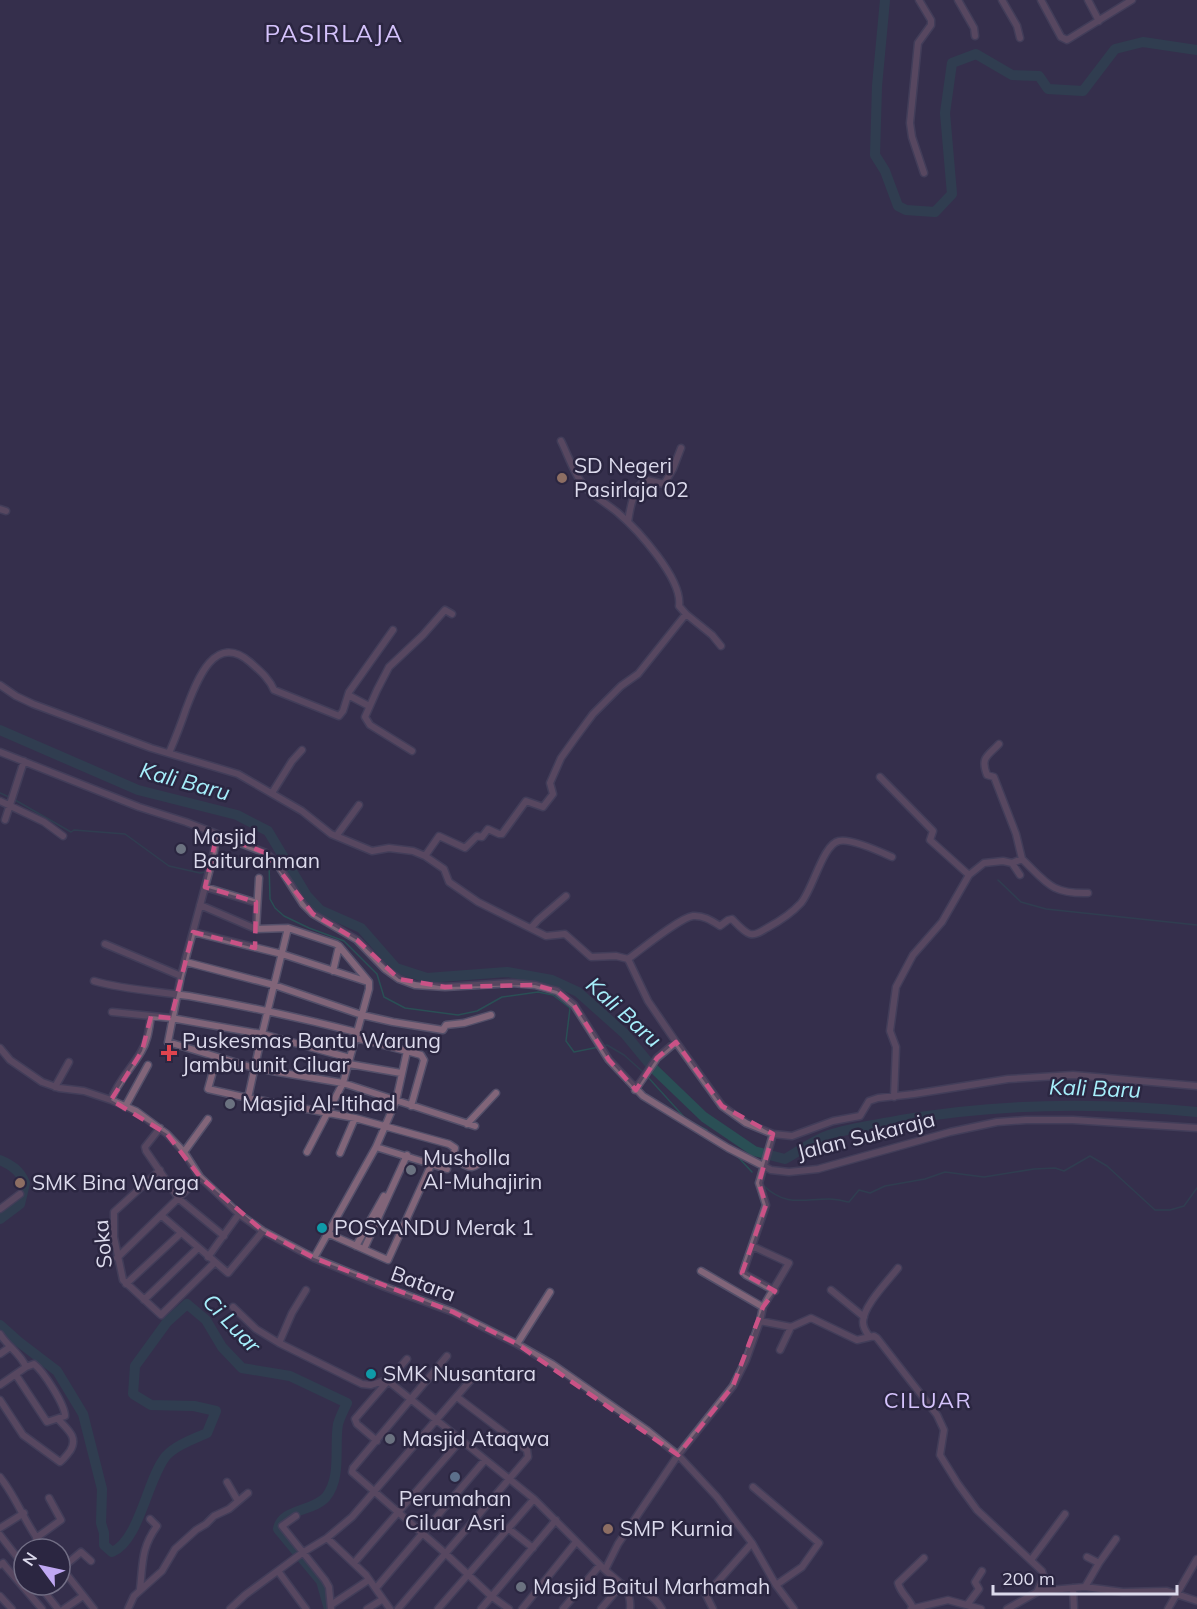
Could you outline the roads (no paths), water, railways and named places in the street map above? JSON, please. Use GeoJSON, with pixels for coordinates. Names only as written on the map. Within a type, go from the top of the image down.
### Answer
{"type":"FeatureCollection","features":[{"type":"Feature","properties":{"kind":"street"},"geometry":{"type":"LineString","coordinates":[[919,0],[931,20],[931,25],[918,43],[910,123],[912,137],[924,173]]}},
{"type":"Feature","properties":{"kind":"street"},"geometry":{"type":"LineString","coordinates":[[958,0],[974,28],[975,36]]}},
{"type":"Feature","properties":{"kind":"street"},"geometry":{"type":"LineString","coordinates":[[1002,0],[1017,26],[1020,38]]}},
{"type":"Feature","properties":{"kind":"street"},"geometry":{"type":"LineString","coordinates":[[1041,0],[1064,39],[1070,39],[1132,0]]}},
{"type":"Feature","properties":{"kind":"street"},"geometry":{"type":"LineString","coordinates":[[1088,0],[1099,21]]}},
{"type":"Feature","properties":{"kind":"street"},"geometry":{"type":"LineString","coordinates":[[561,441],[584,485],[628,522],[674,579],[680,599],[679,606],[721,646]]}},
{"type":"Feature","properties":{"kind":"street"},"geometry":{"type":"LineString","coordinates":[[628,522],[630,507],[641,483],[647,480],[664,484],[681,448]]}},
{"type":"Feature","properties":{"kind":"street"},"geometry":{"type":"LineString","coordinates":[[412,751],[366,722],[365,717],[384,675],[399,656],[423,635],[445,610],[452,614]]}},
{"type":"Feature","properties":{"kind":"street"},"geometry":{"type":"LineString","coordinates":[[425,856],[440,836],[465,849],[477,836],[482,837],[488,829],[501,834],[526,801],[543,807],[553,794],[550,783],[561,758],[593,714],[621,686],[638,674],[686,614]]}},
{"type":"Feature","properties":{"kind":"street"},"geometry":{"type":"LineString","coordinates":[[169,753],[199,677],[217,656],[230,652],[241,654],[269,679],[274,690],[342,715],[348,695],[393,630]]}},
{"type":"Feature","properties":{"kind":"street"},"geometry":{"type":"LineString","coordinates":[[0,685],[33,704],[169,753],[238,774],[302,811],[332,834],[372,851],[389,848],[413,851],[425,856],[444,869],[449,882],[478,902],[546,936],[565,934],[591,957],[616,956],[628,959],[692,916],[707,918],[720,926],[732,919],[750,934],[754,934],[787,917],[801,902],[830,846],[838,841],[853,842],[892,857]]}},
{"type":"Feature","properties":{"kind":"street"},"geometry":{"type":"LineString","coordinates":[[348,695],[369,706]]}},
{"type":"Feature","properties":{"kind":"street"},"geometry":{"type":"LineString","coordinates":[[999,744],[983,764],[987,775],[993,777],[1005,805],[1016,834],[1022,860],[1052,887],[1069,893],[1088,893]]}},
{"type":"Feature","properties":{"kind":"street"},"geometry":{"type":"LineString","coordinates":[[272,793],[302,750]]}},
{"type":"Feature","properties":{"kind":"street","name":"Jalan Sukaraja"},"geometry":{"type":"LineString","coordinates":[[0,752],[139,807],[266,853],[280,867],[303,904],[313,914],[357,940],[399,980],[416,985],[445,987],[512,983],[557,991],[574,1005],[603,1053],[635,1090],[685,1123],[771,1170],[789,1172],[818,1169],[950,1132],[997,1122],[1073,1120],[1197,1128]]}},
{"type":"Feature","properties":{"kind":"street"},"geometry":{"type":"LineString","coordinates":[[5,820],[24,761]]}},
{"type":"Feature","properties":{"kind":"street"},"geometry":{"type":"LineString","coordinates":[[880,777],[933,831],[930,840],[969,875]]}},
{"type":"Feature","properties":{"kind":"street"},"geometry":{"type":"LineString","coordinates":[[0,801],[11,801],[63,836]]}},
{"type":"Feature","properties":{"kind":"street"},"geometry":{"type":"LineString","coordinates":[[337,836],[359,805]]}},
{"type":"Feature","properties":{"kind":"street"},"geometry":{"type":"LineString","coordinates":[[218,834],[181,976],[168,1042],[254,1068],[343,1083],[476,1126]]}},
{"type":"Feature","properties":{"kind":"street"},"geometry":{"type":"LineString","coordinates":[[894,1097],[896,1047],[890,1031],[896,987],[913,955],[942,922],[969,875],[979,865],[1003,861],[1012,863],[1022,860]]}},
{"type":"Feature","properties":{"kind":"street"},"geometry":{"type":"LineString","coordinates":[[1012,863],[1020,875]]}},
{"type":"Feature","properties":{"kind":"street"},"geometry":{"type":"LineString","coordinates":[[256,929],[259,878]]}},
{"type":"Feature","properties":{"kind":"street"},"geometry":{"type":"LineString","coordinates":[[205,887],[257,903]]}},
{"type":"Feature","properties":{"kind":"street"},"geometry":{"type":"LineString","coordinates":[[531,928],[566,896]]}},
{"type":"Feature","properties":{"kind":"street"},"geometry":{"type":"LineString","coordinates":[[200,905],[256,929],[288,928],[339,946],[369,982]]}},
{"type":"Feature","properties":{"kind":"street"},"geometry":{"type":"LineString","coordinates":[[248,1098],[288,928]]}},
{"type":"Feature","properties":{"kind":"street"},"geometry":{"type":"LineString","coordinates":[[194,932],[282,954],[369,982]]}},
{"type":"Feature","properties":{"kind":"street"},"geometry":{"type":"LineString","coordinates":[[105,944],[181,976]]}},
{"type":"Feature","properties":{"kind":"street"},"geometry":{"type":"LineString","coordinates":[[333,971],[339,946]]}},
{"type":"Feature","properties":{"kind":"street"},"geometry":{"type":"LineString","coordinates":[[628,959],[648,1001],[722,1106],[746,1123],[773,1134],[792,1136],[834,1121],[860,1116],[869,1101],[878,1098],[1008,1079],[1073,1075],[1197,1086]]}},
{"type":"Feature","properties":{"kind":"street"},"geometry":{"type":"LineString","coordinates":[[186,962],[274,984],[362,1015],[393,1022],[442,1030],[446,1025],[464,1023],[491,1015]]}},
{"type":"Feature","properties":{"kind":"street"},"geometry":{"type":"LineString","coordinates":[[94,981],[111,986],[177,994],[268,1010],[421,1055],[424,1060],[411,1106]]}},
{"type":"Feature","properties":{"kind":"street"},"geometry":{"type":"LineString","coordinates":[[307,1152],[343,1083],[369,982]]}},
{"type":"Feature","properties":{"kind":"street"},"geometry":{"type":"LineString","coordinates":[[112,1012],[171,1018],[262,1034],[349,1061],[401,1074]]}},
{"type":"Feature","properties":{"kind":"street"},"geometry":{"type":"LineString","coordinates":[[111,1100],[116,1086],[142,1051],[148,1037],[151,1016]]}},
{"type":"Feature","properties":{"kind":"street"},"geometry":{"type":"LineString","coordinates":[[635,1090],[659,1056],[676,1042]]}},
{"type":"Feature","properties":{"kind":"street","name":"Batara"},"geometry":{"type":"LineString","coordinates":[[0,1048],[10,1060],[42,1082],[55,1087],[84,1091],[136,1111],[174,1141],[200,1177],[239,1214],[263,1231],[314,1258],[453,1312],[517,1344],[576,1380],[678,1455],[717,1497],[752,1543],[776,1585],[794,1609]]}},
{"type":"Feature","properties":{"kind":"street"},"geometry":{"type":"LineString","coordinates":[[314,1258],[376,1147],[396,1101],[406,1050]]}},
{"type":"Feature","properties":{"kind":"street"},"geometry":{"type":"LineString","coordinates":[[217,1057],[208,1089],[355,1118],[449,1144],[454,1148],[453,1157],[470,1168],[474,1168],[488,1156]]}},
{"type":"Feature","properties":{"kind":"street"},"geometry":{"type":"LineString","coordinates":[[55,1087],[69,1062]]}},
{"type":"Feature","properties":{"kind":"street"},"geometry":{"type":"LineString","coordinates":[[125,1107],[148,1065]]}},
{"type":"Feature","properties":{"kind":"street"},"geometry":{"type":"LineString","coordinates":[[467,1124],[496,1093]]}},
{"type":"Feature","properties":{"kind":"street"},"geometry":{"type":"LineString","coordinates":[[340,1154],[355,1118]]}},
{"type":"Feature","properties":{"kind":"street"},"geometry":{"type":"LineString","coordinates":[[184,1152],[208,1119]]}},
{"type":"Feature","properties":{"kind":"street"},"geometry":{"type":"LineString","coordinates":[[160,1128],[145,1149],[179,1199],[224,1236]]}},
{"type":"Feature","properties":{"kind":"street"},"geometry":{"type":"LineString","coordinates":[[773,1134],[759,1183],[766,1206],[743,1272],[775,1291]]}},
{"type":"Feature","properties":{"kind":"street"},"geometry":{"type":"LineString","coordinates":[[376,1147],[447,1169]]}},
{"type":"Feature","properties":{"kind":"street"},"geometry":{"type":"LineString","coordinates":[[364,1250],[407,1155]]}},
{"type":"Feature","properties":{"kind":"street"},"geometry":{"type":"LineString","coordinates":[[327,1233],[387,1260],[432,1163]]}},
{"type":"Feature","properties":{"kind":"street","name":"Soka"},"geometry":{"type":"LineString","coordinates":[[160,1170],[114,1212],[117,1258],[126,1284],[161,1315],[215,1262]]}},
{"type":"Feature","properties":{"kind":"street"},"geometry":{"type":"LineString","coordinates":[[117,1258],[200,1177]]}},
{"type":"Feature","properties":{"kind":"street"},"geometry":{"type":"LineString","coordinates":[[356,1246],[396,1178]]}},
{"type":"Feature","properties":{"kind":"street"},"geometry":{"type":"LineString","coordinates":[[0,1209],[20,1194]]}},
{"type":"Feature","properties":{"kind":"street"},"geometry":{"type":"LineString","coordinates":[[208,1257],[239,1214]]}},
{"type":"Feature","properties":{"kind":"street"},"geometry":{"type":"LineString","coordinates":[[162,1216],[226,1272],[230,1272],[263,1231]]}},
{"type":"Feature","properties":{"kind":"street"},"geometry":{"type":"LineString","coordinates":[[126,1284],[181,1233]]}},
{"type":"Feature","properties":{"kind":"street"},"geometry":{"type":"LineString","coordinates":[[563,1609],[602,1568],[678,1455],[733,1386],[746,1360],[763,1307],[775,1291],[789,1263],[752,1246]]}},
{"type":"Feature","properties":{"kind":"street"},"geometry":{"type":"LineString","coordinates":[[144,1300],[198,1248]]}},
{"type":"Feature","properties":{"kind":"street"},"geometry":{"type":"LineString","coordinates":[[869,1336],[863,1324],[864,1317],[871,1302],[898,1268]]}},
{"type":"Feature","properties":{"kind":"street"},"geometry":{"type":"LineString","coordinates":[[701,1270],[763,1307]]}},
{"type":"Feature","properties":{"kind":"street"},"geometry":{"type":"LineString","coordinates":[[279,1343],[292,1313],[306,1290]]}},
{"type":"Feature","properties":{"kind":"street"},"geometry":{"type":"LineString","coordinates":[[831,1290],[864,1317]]}},
{"type":"Feature","properties":{"kind":"street"},"geometry":{"type":"LineString","coordinates":[[517,1344],[550,1292]]}},
{"type":"Feature","properties":{"kind":"street"},"geometry":{"type":"LineString","coordinates":[[233,1307],[256,1329],[279,1343],[362,1384],[378,1384],[387,1380]]}},
{"type":"Feature","properties":{"kind":"street"},"geometry":{"type":"LineString","coordinates":[[760,1321],[791,1327],[811,1318],[856,1340],[869,1336],[877,1338],[937,1415],[944,1430],[940,1455],[967,1498],[1044,1574],[1037,1592]]}},
{"type":"Feature","properties":{"kind":"street"},"geometry":{"type":"LineString","coordinates":[[780,1350],[791,1327]]}},
{"type":"Feature","properties":{"kind":"street"},"geometry":{"type":"LineString","coordinates":[[0,1334],[2,1343],[10,1347],[26,1367]]}},
{"type":"Feature","properties":{"kind":"street"},"geometry":{"type":"LineString","coordinates":[[0,1354],[10,1347]]}},
{"type":"Feature","properties":{"kind":"street"},"geometry":{"type":"LineString","coordinates":[[447,1356],[352,1470],[445,1552],[468,1576],[509,1609]]}},
{"type":"Feature","properties":{"kind":"street"},"geometry":{"type":"LineString","coordinates":[[377,1441],[354,1421],[407,1359]]}},
{"type":"Feature","properties":{"kind":"street"},"geometry":{"type":"LineString","coordinates":[[0,1385],[31,1364],[36,1365],[63,1407],[65,1416],[47,1422],[16,1375]]}},
{"type":"Feature","properties":{"kind":"street"},"geometry":{"type":"LineString","coordinates":[[230,1609],[245,1595],[327,1538],[352,1517],[476,1374]]}},
{"type":"Feature","properties":{"kind":"street"},"geometry":{"type":"LineString","coordinates":[[387,1380],[534,1499],[602,1568],[623,1586],[631,1598],[630,1609]]}},
{"type":"Feature","properties":{"kind":"street"},"geometry":{"type":"LineString","coordinates":[[398,1609],[528,1457],[527,1450],[457,1397]]}},
{"type":"Feature","properties":{"kind":"street"},"geometry":{"type":"LineString","coordinates":[[0,1400],[23,1435],[60,1462],[72,1448],[74,1440],[57,1419]]}},
{"type":"Feature","properties":{"kind":"street"},"geometry":{"type":"LineString","coordinates":[[354,1563],[461,1440]]}},
{"type":"Feature","properties":{"kind":"street"},"geometry":{"type":"LineString","coordinates":[[376,1588],[485,1460]]}},
{"type":"Feature","properties":{"kind":"street"},"geometry":{"type":"LineString","coordinates":[[0,1477],[24,1513],[36,1537]]}},
{"type":"Feature","properties":{"kind":"street"},"geometry":{"type":"LineString","coordinates":[[227,1482],[237,1501]]}},
{"type":"Feature","properties":{"kind":"street"},"geometry":{"type":"LineString","coordinates":[[753,1487],[819,1543],[802,1567],[776,1585]]}},
{"type":"Feature","properties":{"kind":"street"},"geometry":{"type":"LineString","coordinates":[[128,1609],[140,1589],[155,1578],[175,1549],[214,1516],[229,1509],[248,1493]]}},
{"type":"Feature","properties":{"kind":"street"},"geometry":{"type":"LineString","coordinates":[[37,1537],[61,1520],[49,1497]]}},
{"type":"Feature","properties":{"kind":"street"},"geometry":{"type":"LineString","coordinates":[[438,1609],[534,1499]]}},
{"type":"Feature","properties":{"kind":"street"},"geometry":{"type":"LineString","coordinates":[[0,1528],[24,1513]]}},
{"type":"Feature","properties":{"kind":"street"},"geometry":{"type":"LineString","coordinates":[[1031,1560],[1065,1514]]}},
{"type":"Feature","properties":{"kind":"street"},"geometry":{"type":"LineString","coordinates":[[296,1516],[282,1526],[325,1580],[329,1587],[331,1607]]}},
{"type":"Feature","properties":{"kind":"street"},"geometry":{"type":"LineString","coordinates":[[140,1589],[145,1545],[157,1526],[150,1518]]}},
{"type":"Feature","properties":{"kind":"street"},"geometry":{"type":"LineString","coordinates":[[481,1609],[556,1520]]}},
{"type":"Feature","properties":{"kind":"street"},"geometry":{"type":"LineString","coordinates":[[509,1529],[533,1548]]}},
{"type":"Feature","properties":{"kind":"street"},"geometry":{"type":"LineString","coordinates":[[0,1535],[12,1551]]}},
{"type":"Feature","properties":{"kind":"street"},"geometry":{"type":"LineString","coordinates":[[327,1538],[366,1575],[390,1609]]}},
{"type":"Feature","properties":{"kind":"street"},"geometry":{"type":"LineString","coordinates":[[1084,1587],[1116,1539]]}},
{"type":"Feature","properties":{"kind":"street"},"geometry":{"type":"LineString","coordinates":[[522,1609],[576,1542]]}},
{"type":"Feature","properties":{"kind":"street"},"geometry":{"type":"LineString","coordinates":[[712,1609],[706,1596],[752,1543]]}},
{"type":"Feature","properties":{"kind":"street"},"geometry":{"type":"LineString","coordinates":[[72,1559],[81,1552],[91,1561]]}},
{"type":"Feature","properties":{"kind":"street"},"geometry":{"type":"LineString","coordinates":[[1087,1557],[1099,1563]]}},
{"type":"Feature","properties":{"kind":"street"},"geometry":{"type":"LineString","coordinates":[[924,1558],[898,1583],[901,1594],[911,1602],[912,1609],[948,1600],[981,1609]]}},
{"type":"Feature","properties":{"kind":"street"},"geometry":{"type":"LineString","coordinates":[[1168,1609],[1197,1559]]}},
{"type":"Feature","properties":{"kind":"street"},"geometry":{"type":"LineString","coordinates":[[1,1564],[42,1609]]}},
{"type":"Feature","properties":{"kind":"street"},"geometry":{"type":"LineString","coordinates":[[278,1571],[306,1609]]}},
{"type":"Feature","properties":{"kind":"street"},"geometry":{"type":"LineString","coordinates":[[967,1605],[979,1589],[975,1583],[982,1571]]}},
{"type":"Feature","properties":{"kind":"street"},"geometry":{"type":"LineString","coordinates":[[331,1607],[367,1581]]}},
{"type":"Feature","properties":{"kind":"street"},"geometry":{"type":"LineString","coordinates":[[72,1582],[94,1609]]}},
{"type":"Feature","properties":{"kind":"street"},"geometry":{"type":"LineString","coordinates":[[601,1609],[623,1586]]}},
{"type":"Feature","properties":{"kind":"street"},"geometry":{"type":"LineString","coordinates":[[623,1586],[646,1592],[662,1609]]}},
{"type":"Feature","properties":{"kind":"street"},"geometry":{"type":"LineString","coordinates":[[1007,1609],[1037,1592],[1084,1587],[1123,1592],[1167,1591],[1197,1601]]}},
{"type":"Feature","properties":{"kind":"street"},"geometry":{"type":"LineString","coordinates":[[1072,1588],[1074,1609]]}},
{"type":"Feature","properties":{"kind":"street"},"geometry":{"type":"LineString","coordinates":[[0,1596],[12,1609]]}},
{"type":"Feature","properties":{"kind":"street"},"geometry":{"type":"LineString","coordinates":[[64,1609],[83,1596]]}},
{"type":"Feature","properties":{"kind":"street"},"geometry":{"type":"LineString","coordinates":[[48,1597],[58,1609]]}},
{"type":"Feature","properties":{"kind":"street"},"geometry":{"type":"LineString","coordinates":[[368,1609],[380,1601]]}},
{"type":"Feature","properties":{"kind":"waterway"},"geometry":{"type":"LineString","coordinates":[[885,0],[877,86],[875,155],[885,171],[898,206],[906,210],[935,212],[952,194],[945,113],[952,63],[976,54],[1012,75],[1039,76],[1048,89],[1083,91],[1115,49],[1143,42],[1197,50]]}},
{"type":"Feature","properties":{"kind":"waterway","name":"Kali Baru"},"geometry":{"type":"LineString","coordinates":[[0,730],[138,790],[237,815],[268,831],[307,896],[320,910],[361,928],[396,968],[427,978],[507,972],[552,980],[578,992],[625,1034],[653,1068],[704,1117],[754,1151],[785,1159],[818,1140],[847,1130],[975,1110],[1086,1106],[1197,1112]]}},
{"type":"Feature","properties":{"kind":"waterway"},"geometry":{"type":"LineString","coordinates":[[0,793],[11,798]]}},
{"type":"Feature","properties":{"kind":"waterway"},"geometry":{"type":"LineString","coordinates":[[15,800],[71,832],[74,830],[125,834],[169,866],[200,873],[206,872]]}},
{"type":"Feature","properties":{"kind":"waterway"},"geometry":{"type":"LineString","coordinates":[[213,869],[247,857],[269,864],[270,899],[275,908],[284,916],[309,928],[344,941],[377,974],[384,997],[405,1008],[458,1015],[477,1011],[502,997],[538,992],[553,995],[570,1008],[566,1041],[574,1052],[599,1047]]}},
{"type":"Feature","properties":{"kind":"waterway"},"geometry":{"type":"LineString","coordinates":[[998,880],[1021,902],[1046,909],[1197,925]]}},
{"type":"Feature","properties":{"kind":"waterway","name":"Kali Baru"},"geometry":{"type":"LineString","coordinates":[[539,977],[539,985]]}},
{"type":"Feature","properties":{"kind":"waterway"},"geometry":{"type":"LineString","coordinates":[[603,1046],[607,1045],[624,1055],[643,1072]]}},
{"type":"Feature","properties":{"kind":"waterway"},"geometry":{"type":"LineString","coordinates":[[646,1075],[685,1118]]}},
{"type":"Feature","properties":{"kind":"waterway"},"geometry":{"type":"LineString","coordinates":[[697,1125],[707,1130]]}},
{"type":"Feature","properties":{"kind":"waterway"},"geometry":{"type":"LineString","coordinates":[[764,1186],[772,1193],[787,1199],[832,1199],[849,1202],[859,1190],[870,1193],[885,1186],[925,1179],[945,1172],[984,1177],[1034,1169],[1055,1168],[1064,1171],[1090,1156],[1107,1166],[1155,1210],[1170,1210],[1184,1206],[1197,1188]]}},
{"type":"Feature","properties":{"kind":"waterway"},"geometry":{"type":"LineString","coordinates":[[738,1157],[752,1172]]}},
{"type":"Feature","properties":{"kind":"waterway","name":"Ci Luar"},"geometry":{"type":"LineString","coordinates":[[0,1160],[15,1169],[25,1183],[20,1204],[0,1219]]}},
{"type":"Feature","properties":{"kind":"waterway","name":"Ci Luar"},"geometry":{"type":"LineString","coordinates":[[0,1325],[57,1371],[83,1414],[102,1489],[101,1523],[104,1545],[112,1552],[130,1535],[153,1479],[166,1456],[180,1445],[207,1433],[216,1411],[194,1406],[151,1405],[133,1394],[135,1366],[167,1322],[187,1304],[206,1320],[222,1347],[242,1368],[290,1376],[347,1403],[338,1424],[336,1471],[331,1489],[320,1502],[285,1517],[278,1529],[321,1581],[329,1609]]}},
{"type":"Feature","properties":{"kind":"place","name":"SD Negeri Pasirlaja 02"},"geometry":{"type":"Point","coordinates":[562,478]}},
{"type":"Feature","properties":{"kind":"place","name":"Masjid Baiturahman"},"geometry":{"type":"Point","coordinates":[181,849]}},
{"type":"Feature","properties":{"kind":"place","name":"Puskesmas Bantu Warung Jambu unit Ciluar"},"geometry":{"type":"Point","coordinates":[169,1053]}},
{"type":"Feature","properties":{"kind":"place","name":"Masjid Al-Itihad"},"geometry":{"type":"Point","coordinates":[230,1104]}},
{"type":"Feature","properties":{"kind":"place","name":"Musholla Al-Muhajirin"},"geometry":{"type":"Point","coordinates":[411,1170]}},
{"type":"Feature","properties":{"kind":"place","name":"SMK Bina Warga"},"geometry":{"type":"Point","coordinates":[20,1183]}},
{"type":"Feature","properties":{"kind":"place","name":"POSYANDU Merak 1"},"geometry":{"type":"Point","coordinates":[322,1228]}},
{"type":"Feature","properties":{"kind":"place","name":"SMK Nusantara"},"geometry":{"type":"Point","coordinates":[371,1374]}},
{"type":"Feature","properties":{"kind":"place","name":"Masjid Ataqwa"},"geometry":{"type":"Point","coordinates":[390,1439]}},
{"type":"Feature","properties":{"kind":"place","name":"Perumahan Ciluar Asri"},"geometry":{"type":"Point","coordinates":[455,1477]}},
{"type":"Feature","properties":{"kind":"place","name":"SMP Kurnia"},"geometry":{"type":"Point","coordinates":[608,1529]}},
{"type":"Feature","properties":{"kind":"place","name":"Masjid Baitul Marhamah"},"geometry":{"type":"Point","coordinates":[521,1587]}},
{"type":"Feature","properties":{"kind":"district","name":"PASIRLAJA"},"geometry":{"type":"Point","coordinates":[334,34]}},
{"type":"Feature","properties":{"kind":"district","name":"CILUAR"},"geometry":{"type":"Point","coordinates":[928,1400]}}]}
